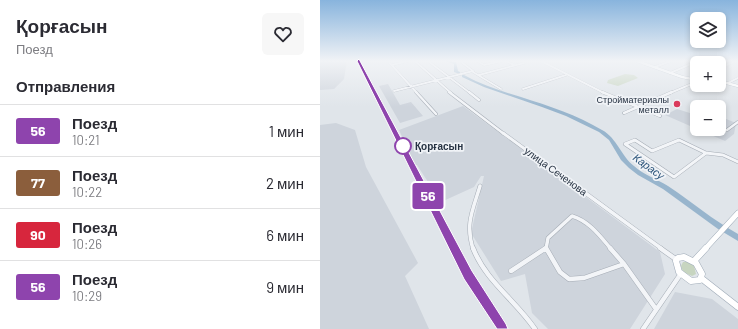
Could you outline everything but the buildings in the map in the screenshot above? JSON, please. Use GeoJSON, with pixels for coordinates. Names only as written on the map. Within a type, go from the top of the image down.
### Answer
{"type":"FeatureCollection","features":[{"type":"Feature","properties":{"kind":"main road"},"geometry":{"type":"LineString","coordinates":[[680,76],[690,78]]}},
{"type":"Feature","properties":{"kind":"main road"},"geometry":{"type":"LineString","coordinates":[[728,83],[738,86]]}},
{"type":"Feature","properties":{"kind":"main road"},"geometry":{"type":"LineString","coordinates":[[694,261],[738,213]]}},
{"type":"Feature","properties":{"kind":"main road"},"geometry":{"type":"LineString","coordinates":[[684,257],[694,261],[701,270],[701,278],[694,281],[680,274],[676,268],[677,260],[684,257]]}},
{"type":"Feature","properties":{"kind":"main road"},"geometry":{"type":"LineString","coordinates":[[701,278],[738,307]]}},
{"type":"Feature","properties":{"kind":"street"},"geometry":{"type":"LineString","coordinates":[[403,76],[436,114]]}},
{"type":"Feature","properties":{"kind":"street","name":"улица Сеченова"},"geometry":{"type":"LineString","coordinates":[[432,76],[458,100],[677,260]]}},
{"type":"Feature","properties":{"kind":"street"},"geometry":{"type":"LineString","coordinates":[[394,91],[455,76]]}},
{"type":"Feature","properties":{"kind":"street"},"geometry":{"type":"LineString","coordinates":[[482,76],[501,89]]}},
{"type":"Feature","properties":{"kind":"street"},"geometry":{"type":"LineString","coordinates":[[523,89],[562,76]]}},
{"type":"Feature","properties":{"kind":"street"},"geometry":{"type":"LineString","coordinates":[[569,76],[636,107],[660,116]]}},
{"type":"Feature","properties":{"kind":"street"},"geometry":{"type":"LineString","coordinates":[[450,78],[480,100]]}},
{"type":"Feature","properties":{"kind":"street"},"geometry":{"type":"LineString","coordinates":[[728,83],[738,78]]}},
{"type":"Feature","properties":{"kind":"street"},"geometry":{"type":"LineString","coordinates":[[624,113],[667,96],[690,83]]}},
{"type":"Feature","properties":{"kind":"street"},"geometry":{"type":"LineString","coordinates":[[727,130],[738,122]]}},
{"type":"Feature","properties":{"kind":"street"},"geometry":{"type":"LineString","coordinates":[[706,152],[674,177],[626,144],[635,140],[652,151],[679,140],[706,152],[723,155],[738,162]]}},
{"type":"Feature","properties":{"kind":"street"},"geometry":{"type":"LineString","coordinates":[[480,186],[469,224],[470,238],[482,266],[495,284],[521,310],[535,329]]}},
{"type":"Feature","properties":{"kind":"street"},"geometry":{"type":"LineString","coordinates":[[625,264],[615,265],[581,280],[572,281],[564,276],[546,248],[548,238],[575,215],[580,217],[612,248],[625,264],[656,309]]}},
{"type":"Feature","properties":{"kind":"street"},"geometry":{"type":"LineString","coordinates":[[512,271],[546,248]]}},
{"type":"Feature","properties":{"kind":"street"},"geometry":{"type":"LineString","coordinates":[[643,329],[680,274]]}},
{"type":"Feature","properties":{"kind":"shaded area"},"geometry":{"type":"Polygon","coordinates":[[[320,76],[344,76],[344,79],[334,89],[320,90],[320,76]]]}},
{"type":"Feature","properties":{"kind":"shaded area"},"geometry":{"type":"Polygon","coordinates":[[[388,84],[400,105],[411,102],[423,116],[400,123],[379,86],[388,84]]]}},
{"type":"Feature","properties":{"kind":"shaded area"},"geometry":{"type":"Polygon","coordinates":[[[463,106],[660,252],[665,274],[630,329],[548,329],[532,313],[525,274],[501,281],[471,233],[484,176],[481,176],[474,187],[441,202],[417,165],[415,165],[399,130],[463,106]]]}},
{"type":"Feature","properties":{"kind":"shaded area"},"geometry":{"type":"Polygon","coordinates":[[[677,109],[690,113],[690,126],[665,115],[677,109]]]}},
{"type":"Feature","properties":{"kind":"shaded area"},"geometry":{"type":"Polygon","coordinates":[[[726,119],[736,123],[734,134],[725,141],[713,136],[726,136],[726,119]]]}},
{"type":"Feature","properties":{"kind":"shaded area"},"geometry":{"type":"Polygon","coordinates":[[[336,123],[355,130],[366,167],[418,263],[405,276],[429,329],[320,329],[320,125],[336,123]]]}},
{"type":"Feature","properties":{"kind":"shaded area"},"geometry":{"type":"Polygon","coordinates":[[[675,292],[712,299],[738,319],[738,329],[654,329],[675,292]]]}},
{"type":"Feature","properties":{"kind":"green space"},"geometry":{"type":"Polygon","coordinates":[[[618,76],[636,76],[638,78],[618,86],[607,83],[608,80],[618,76]]]}},
{"type":"Feature","properties":{"kind":"green space"},"geometry":{"type":"Polygon","coordinates":[[[683,262],[688,262],[694,266],[696,274],[692,276],[683,272],[681,266],[683,262]]]}},
{"type":"Feature","properties":{"kind":"waterway","name":"Карасу"},"geometry":{"type":"LineString","coordinates":[[464,76],[485,86],[567,115],[601,131],[611,139],[623,158],[631,167],[679,197],[720,227],[738,238]]}},
{"type":"Feature","properties":{"kind":"railway"},"geometry":{"type":"LineString","coordinates":[[367,76],[455,249]]}},
{"type":"Feature","properties":{"kind":"railway"},"geometry":{"type":"LineString","coordinates":[[454,248],[468,275],[502,329]]}},
{"type":"Feature","properties":{"kind":"train","name":"56"},"geometry":{"type":"LineString","coordinates":[[367,76],[468,275],[502,329]]}},
{"type":"Feature","properties":{"kind":"place","name":"Стройматериалы металл"},"geometry":{"type":"Point","coordinates":[677,104]}},
{"type":"Feature","properties":{"kind":"place","name":"Қорғасын"},"geometry":{"type":"Point","coordinates":[403,146]}}]}
